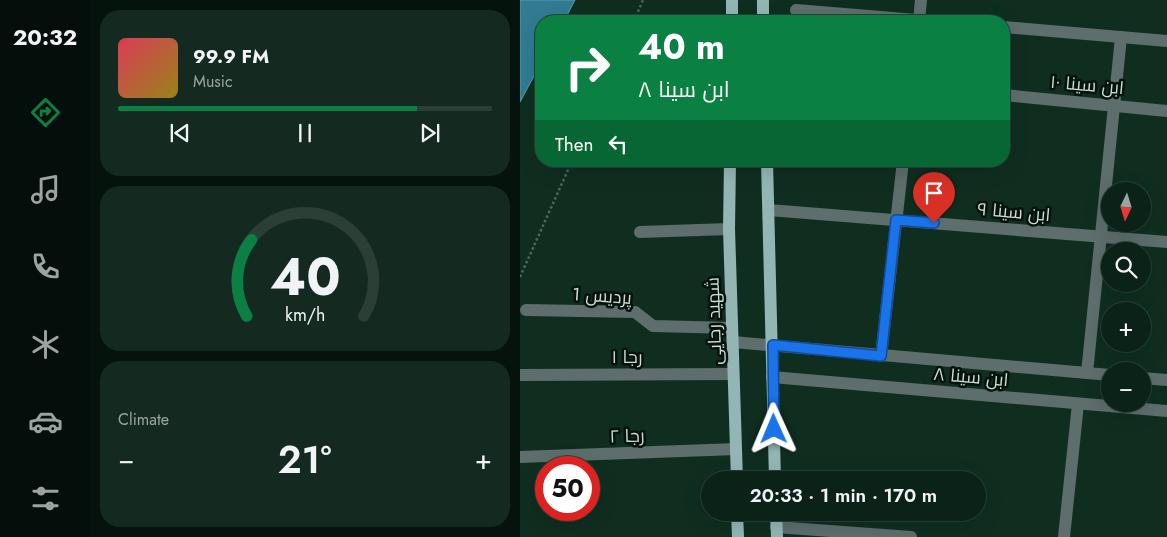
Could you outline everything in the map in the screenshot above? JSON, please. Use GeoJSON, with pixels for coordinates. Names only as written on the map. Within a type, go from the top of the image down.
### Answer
{"type":"FeatureCollection","features":[{"type":"Feature","properties":{"kind":"main road"},"geometry":{"type":"LineString","coordinates":[[732,0],[732,15]]}},
{"type":"Feature","properties":{"kind":"main road"},"geometry":{"type":"LineString","coordinates":[[763,0],[763,15]]}},
{"type":"Feature","properties":{"kind":"main road","name":"شهید رجایی"},"geometry":{"type":"LineString","coordinates":[[730,167],[729,229],[737,471]]}},
{"type":"Feature","properties":{"kind":"main road"},"geometry":{"type":"LineString","coordinates":[[767,167],[775,471]]}},
{"type":"Feature","properties":{"kind":"main road"},"geometry":{"type":"LineString","coordinates":[[737,521],[738,537]]}},
{"type":"Feature","properties":{"kind":"street"},"geometry":{"type":"LineString","coordinates":[[921,0],[922,15]]}},
{"type":"Feature","properties":{"kind":"street"},"geometry":{"type":"LineString","coordinates":[[796,10],[853,15]]}},
{"type":"Feature","properties":{"kind":"street"},"geometry":{"type":"LineString","coordinates":[[1010,28],[1167,41]]}},
{"type":"Feature","properties":{"kind":"street"},"geometry":{"type":"LineString","coordinates":[[1087,373],[1121,37]]}},
{"type":"Feature","properties":{"kind":"street","name":"ابن سینا ۱۰"},"geometry":{"type":"LineString","coordinates":[[1010,96],[1167,111]]}},
{"type":"Feature","properties":{"kind":"street"},"geometry":{"type":"LineString","coordinates":[[881,356],[902,167]]}},
{"type":"Feature","properties":{"kind":"street","name":"ابن سینا ۹"},"geometry":{"type":"LineString","coordinates":[[769,210],[1167,242]]}},
{"type":"Feature","properties":{"kind":"street"},"geometry":{"type":"LineString","coordinates":[[640,232],[729,229]]}},
{"type":"Feature","properties":{"kind":"street","name":"پردیس 1"},"geometry":{"type":"LineString","coordinates":[[526,310],[635,312],[653,326],[732,328]]}},
{"type":"Feature","properties":{"kind":"street","name":"ابن سینا ۸"},"geometry":{"type":"LineString","coordinates":[[733,342],[1101,375]]}},
{"type":"Feature","properties":{"kind":"street","name":"رجا ۱"},"geometry":{"type":"LineString","coordinates":[[520,375],[733,374]]}},
{"type":"Feature","properties":{"kind":"street","name":"ابن سینا ۸"},"geometry":{"type":"LineString","coordinates":[[772,377],[1167,411]]}},
{"type":"Feature","properties":{"kind":"street"},"geometry":{"type":"LineString","coordinates":[[1151,379],[1167,380]]}},
{"type":"Feature","properties":{"kind":"street"},"geometry":{"type":"LineString","coordinates":[[1064,537],[1078,404]]}},
{"type":"Feature","properties":{"kind":"street","name":"رجا ۲"},"geometry":{"type":"LineString","coordinates":[[520,458],[736,449]]}},
{"type":"Feature","properties":{"kind":"street"},"geometry":{"type":"LineString","coordinates":[[776,532],[911,537]]}},
{"type":"Feature","properties":{"kind":"path"},"geometry":{"type":"LineString","coordinates":[[637,15],[643,0]]}},
{"type":"Feature","properties":{"kind":"path"},"geometry":{"type":"LineString","coordinates":[[520,277],[569,167]]}},
{"type":"Feature","properties":{"kind":"water"},"geometry":{"type":"Polygon","coordinates":[[[520,0],[575,0],[567,15],[535,15],[535,74],[520,102],[520,0]]]}},
{"type":"Feature","properties":{"kind":"route"},"geometry":{"type":"LineString","coordinates":[[774,429],[773,345],[881,356],[896,220],[934,223]]}}]}
